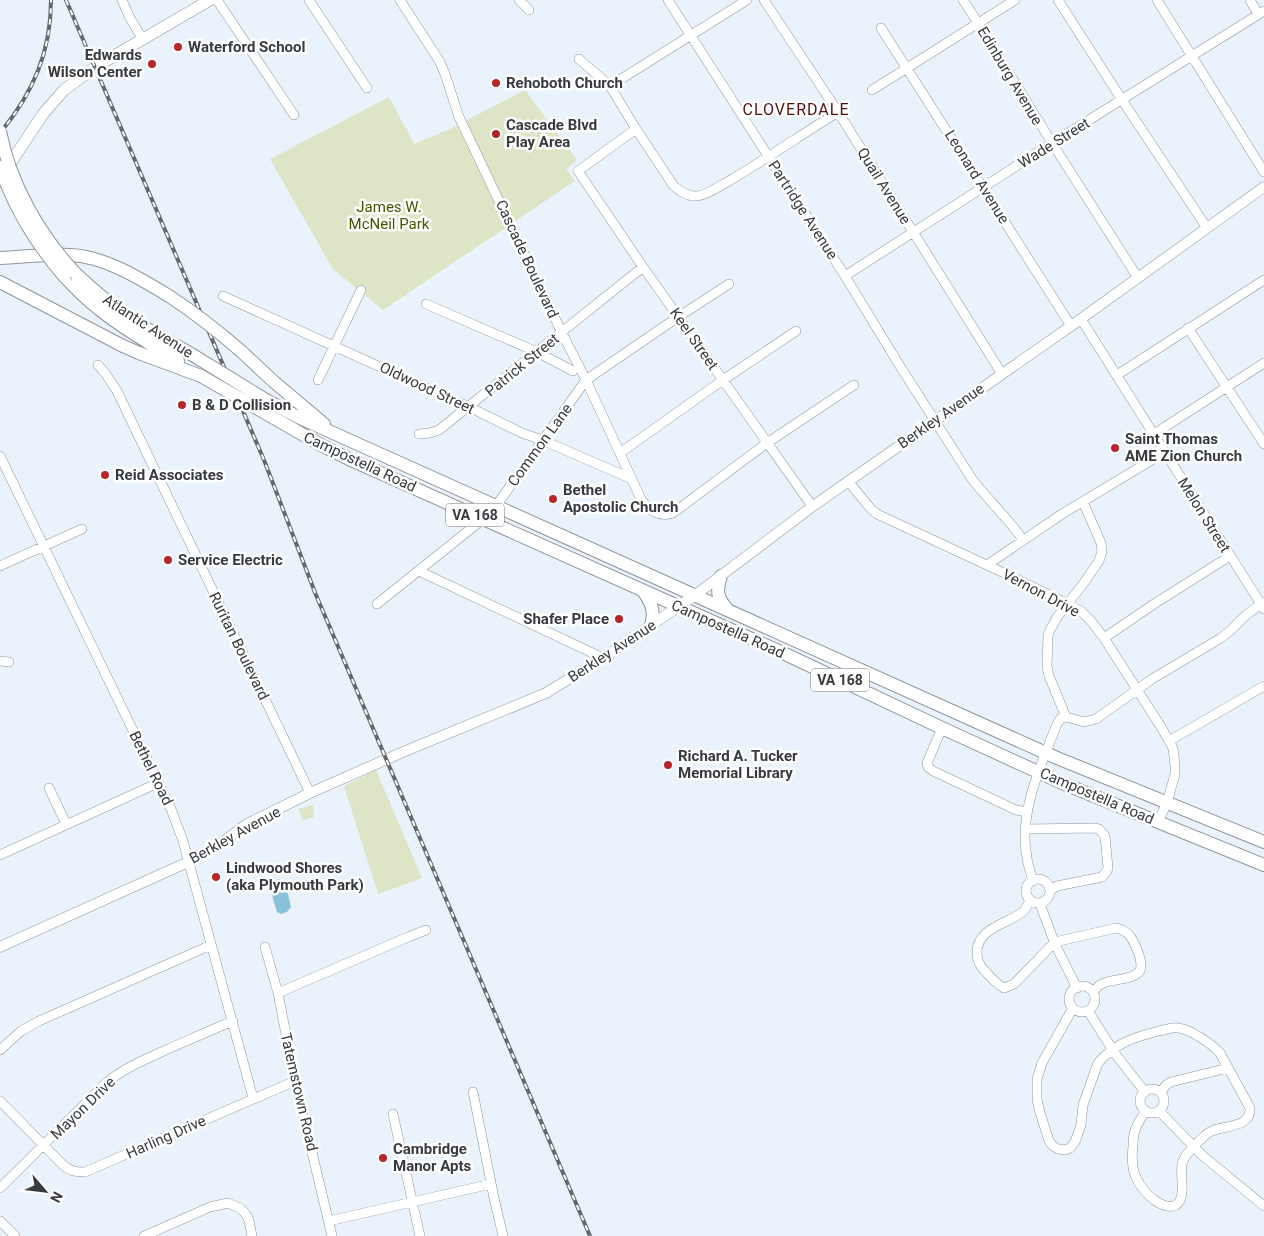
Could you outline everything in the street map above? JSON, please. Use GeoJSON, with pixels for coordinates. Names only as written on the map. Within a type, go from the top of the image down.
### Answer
{"type":"FeatureCollection","features":[{"type":"Feature","properties":{"kind":"main road"},"geometry":{"type":"LineString","coordinates":[[0,180],[43,114],[64,90],[95,67],[210,0]]}},
{"type":"Feature","properties":{"kind":"main road","name":"Atlantic Avenue"},"geometry":{"type":"LineString","coordinates":[[0,131],[7,159],[27,204],[51,244],[65,262],[82,295],[119,324],[201,376]]}},
{"type":"Feature","properties":{"kind":"main road","name":"Atlantic Avenue"},"geometry":{"type":"LineString","coordinates":[[0,166],[7,187],[27,226],[49,259],[122,313],[152,332],[266,400],[342,437]]}},
{"type":"Feature","properties":{"kind":"main road"},"geometry":{"type":"LineString","coordinates":[[0,258],[71,255],[90,258],[124,271],[169,296],[197,315],[242,352],[298,403],[342,437]]}},
{"type":"Feature","properties":{"kind":"main road"},"geometry":{"type":"LineString","coordinates":[[0,282],[123,346],[201,376]]}},
{"type":"Feature","properties":{"kind":"main road","name":"Campostella Road"},"geometry":{"type":"LineString","coordinates":[[201,376],[314,441],[350,459],[783,654],[1038,772],[1264,865]]}},
{"type":"Feature","properties":{"kind":"main road","name":"Campostella Road"},"geometry":{"type":"LineString","coordinates":[[342,437],[1093,773],[1264,842]]}},
{"type":"Feature","properties":{"kind":"main road"},"geometry":{"type":"LineString","coordinates":[[721,576],[718,595],[721,602],[730,612]]}},
{"type":"Feature","properties":{"kind":"main road"},"geometry":{"type":"LineString","coordinates":[[643,591],[652,604],[653,618],[650,626]]}},
{"type":"Feature","properties":{"kind":"street"},"geometry":{"type":"LineString","coordinates":[[122,0],[142,40]]}},
{"type":"Feature","properties":{"kind":"street"},"geometry":{"type":"LineString","coordinates":[[217,0],[294,115]]}},
{"type":"Feature","properties":{"kind":"street"},"geometry":{"type":"LineString","coordinates":[[309,0],[367,88]]}},
{"type":"Feature","properties":{"kind":"street","name":"Cascade Boulevard"},"geometry":{"type":"LineString","coordinates":[[400,0],[446,74],[459,117],[644,505],[658,514],[668,515],[768,443]]}},
{"type":"Feature","properties":{"kind":"street"},"geometry":{"type":"LineString","coordinates":[[519,0],[529,10]]}},
{"type":"Feature","properties":{"kind":"street","name":"Partridge Avenue"},"geometry":{"type":"LineString","coordinates":[[668,0],[978,486],[1023,540]]}},
{"type":"Feature","properties":{"kind":"street"},"geometry":{"type":"LineString","coordinates":[[610,86],[747,0]]}},
{"type":"Feature","properties":{"kind":"street","name":"Quail Avenue"},"geometry":{"type":"LineString","coordinates":[[764,0],[838,112],[1002,374]]}},
{"type":"Feature","properties":{"kind":"street","name":"Edinburg Avenue"},"geometry":{"type":"LineString","coordinates":[[963,0],[1138,278]]}},
{"type":"Feature","properties":{"kind":"street"},"geometry":{"type":"LineString","coordinates":[[872,90],[1015,0]]}},
{"type":"Feature","properties":{"kind":"street"},"geometry":{"type":"LineString","coordinates":[[1058,0],[1207,228]]}},
{"type":"Feature","properties":{"kind":"street"},"geometry":{"type":"LineString","coordinates":[[1156,0],[1264,172]]}},
{"type":"Feature","properties":{"kind":"street"},"geometry":{"type":"LineString","coordinates":[[1250,0],[1261,13]]}},
{"type":"Feature","properties":{"kind":"street","name":"Wade Street"},"geometry":{"type":"LineString","coordinates":[[845,276],[1261,13]]}},
{"type":"Feature","properties":{"kind":"street","name":"Leonard Avenue"},"geometry":{"type":"LineString","coordinates":[[882,28],[1071,326]]}},
{"type":"Feature","properties":{"kind":"street"},"geometry":{"type":"LineString","coordinates":[[579,59],[610,86],[673,186],[677,190],[690,195],[697,196],[710,191],[838,112]]}},
{"type":"Feature","properties":{"kind":"street","name":"Keel Street"},"geometry":{"type":"LineString","coordinates":[[636,129],[578,170],[643,267],[812,506]]}},
{"type":"Feature","properties":{"kind":"street","name":"Berkley Avenue"},"geometry":{"type":"LineString","coordinates":[[0,947],[188,862],[220,844],[247,824],[310,794],[403,752],[546,693],[603,658],[679,607],[812,506],[1081,319],[1264,187]]}},
{"type":"Feature","properties":{"kind":"street","name":"Patrick Street"},"geometry":{"type":"LineString","coordinates":[[419,434],[435,432],[469,407],[643,267]]}},
{"type":"Feature","properties":{"kind":"street"},"geometry":{"type":"LineString","coordinates":[[1117,375],[1264,280]]}},
{"type":"Feature","properties":{"kind":"street","name":"Common Lane"},"geometry":{"type":"LineString","coordinates":[[377,604],[483,519],[496,506],[586,380],[729,284]]}},
{"type":"Feature","properties":{"kind":"street"},"geometry":{"type":"LineString","coordinates":[[318,380],[361,290]]}},
{"type":"Feature","properties":{"kind":"street","name":"Oldwood Street"},"geometry":{"type":"LineString","coordinates":[[223,296],[469,407],[522,433],[632,479]]}},
{"type":"Feature","properties":{"kind":"street"},"geometry":{"type":"LineString","coordinates":[[426,304],[537,352],[573,372]]}},
{"type":"Feature","properties":{"kind":"street","name":"Melon Street"},"geometry":{"type":"LineString","coordinates":[[1081,319],[1230,556],[1263,605]]}},
{"type":"Feature","properties":{"kind":"street"},"geometry":{"type":"LineString","coordinates":[[1188,328],[1264,444]]}},
{"type":"Feature","properties":{"kind":"street"},"geometry":{"type":"LineString","coordinates":[[620,453],[796,331]]}},
{"type":"Feature","properties":{"kind":"street"},"geometry":{"type":"LineString","coordinates":[[1154,434],[1264,363]]}},
{"type":"Feature","properties":{"kind":"street","name":"Ruritan Boulevard"},"geometry":{"type":"LineString","coordinates":[[98,365],[106,373],[116,390],[310,794]]}},
{"type":"Feature","properties":{"kind":"street"},"geometry":{"type":"LineString","coordinates":[[768,443],[854,385]]}},
{"type":"Feature","properties":{"kind":"street"},"geometry":{"type":"LineString","coordinates":[[987,564],[1165,452]]}},
{"type":"Feature","properties":{"kind":"street","name":"Bethel Road"},"geometry":{"type":"LineString","coordinates":[[0,456],[178,825],[253,1098]]}},
{"type":"Feature","properties":{"kind":"street","name":"Vernon Drive"},"geometry":{"type":"LineString","coordinates":[[848,481],[870,509],[877,514],[987,564],[1068,604],[1082,612],[1091,621],[1104,638],[1173,748],[1175,774],[1167,803],[1158,822]]}},
{"type":"Feature","properties":{"kind":"street"},"geometry":{"type":"LineString","coordinates":[[1066,717],[1049,676],[1047,666],[1048,636],[1058,616],[1099,561],[1102,552],[1101,543],[1083,502]]}},
{"type":"Feature","properties":{"kind":"street"},"geometry":{"type":"LineString","coordinates":[[0,566],[82,529]]}},
{"type":"Feature","properties":{"kind":"street"},"geometry":{"type":"LineString","coordinates":[[1104,638],[1230,556]]}},
{"type":"Feature","properties":{"kind":"street"},"geometry":{"type":"LineString","coordinates":[[419,571],[603,658]]}},
{"type":"Feature","properties":{"kind":"street"},"geometry":{"type":"LineString","coordinates":[[1033,880],[1027,858],[1026,829],[1028,812],[1038,772],[1059,720],[1066,717],[1084,722],[1096,719],[1152,679],[1221,638],[1246,615],[1263,605]]}},
{"type":"Feature","properties":{"kind":"street"},"geometry":{"type":"LineString","coordinates":[[1169,741],[1264,686]]}},
{"type":"Feature","properties":{"kind":"street"},"geometry":{"type":"LineString","coordinates":[[942,728],[927,763],[932,771],[1016,810],[1028,812]]}},
{"type":"Feature","properties":{"kind":"street"},"geometry":{"type":"LineString","coordinates":[[0,854],[158,783]]}},
{"type":"Feature","properties":{"kind":"street"},"geometry":{"type":"LineString","coordinates":[[49,788],[66,824]]}},
{"type":"Feature","properties":{"kind":"street"},"geometry":{"type":"LineString","coordinates":[[1026,829],[1094,828],[1099,829],[1105,836],[1108,868],[1104,876],[1058,886],[1050,890]]}},
{"type":"Feature","properties":{"kind":"street"},"geometry":{"type":"LineString","coordinates":[[1040,879],[1045,881],[1050,890],[1049,898],[1040,904],[1032,902],[1026,894],[1028,885],[1033,880],[1040,879]]}},
{"type":"Feature","properties":{"kind":"street"},"geometry":{"type":"LineString","coordinates":[[1030,900],[1021,913],[986,933],[980,940],[977,953],[980,966],[999,986],[1004,988],[1010,987],[1054,942],[1116,928],[1123,930],[1131,936],[1142,961],[1141,968],[1134,976],[1102,983],[1093,992]]}},
{"type":"Feature","properties":{"kind":"street"},"geometry":{"type":"LineString","coordinates":[[1040,904],[1054,942],[1077,988]]}},
{"type":"Feature","properties":{"kind":"street"},"geometry":{"type":"LineString","coordinates":[[278,993],[426,930]]}},
{"type":"Feature","properties":{"kind":"street"},"geometry":{"type":"LineString","coordinates":[[0,1050],[21,1031],[39,1021],[211,945]]}},
{"type":"Feature","properties":{"kind":"street","name":"Tatemstown Road"},"geometry":{"type":"LineString","coordinates":[[265,947],[278,993],[295,1081],[332,1236]]}},
{"type":"Feature","properties":{"kind":"street"},"geometry":{"type":"LineString","coordinates":[[1084,986],[1093,992],[1095,1002],[1088,1011],[1080,1012],[1073,1008],[1070,1002],[1071,992],[1084,986]]}},
{"type":"Feature","properties":{"kind":"street"},"geometry":{"type":"LineString","coordinates":[[1073,1008],[1042,1063],[1038,1079],[1037,1099],[1039,1109],[1049,1141],[1058,1149],[1066,1150],[1075,1142],[1081,1125],[1083,1105],[1098,1063],[1112,1050],[1134,1038],[1170,1028],[1180,1028],[1211,1044],[1220,1053],[1250,1108],[1250,1114],[1243,1122],[1208,1132],[1188,1153],[1182,1163],[1181,1197],[1176,1204],[1171,1206],[1158,1203],[1148,1195],[1140,1186],[1132,1166],[1134,1133],[1146,1111]]}},
{"type":"Feature","properties":{"kind":"street"},"geometry":{"type":"LineString","coordinates":[[1088,1011],[1112,1050],[1145,1092]]}},
{"type":"Feature","properties":{"kind":"street","name":"Mayon Drive"},"geometry":{"type":"LineString","coordinates":[[0,1188],[116,1075],[130,1066],[233,1021]]}},
{"type":"Feature","properties":{"kind":"street"},"geometry":{"type":"LineString","coordinates":[[1160,1092],[1171,1082],[1228,1068]]}},
{"type":"Feature","properties":{"kind":"street","name":"Harling Drive"},"geometry":{"type":"LineString","coordinates":[[0,1101],[69,1170],[85,1172],[295,1081]]}},
{"type":"Feature","properties":{"kind":"street"},"geometry":{"type":"LineString","coordinates":[[1152,1089],[1160,1092],[1165,1100],[1164,1105],[1159,1111],[1153,1114],[1141,1107],[1141,1097],[1145,1092],[1152,1089]]}},
{"type":"Feature","properties":{"kind":"street"},"geometry":{"type":"LineString","coordinates":[[473,1092],[491,1184],[504,1236]]}},
{"type":"Feature","properties":{"kind":"street"},"geometry":{"type":"LineString","coordinates":[[1159,1111],[1211,1164],[1264,1206]]}},
{"type":"Feature","properties":{"kind":"street"},"geometry":{"type":"LineString","coordinates":[[393,1114],[420,1236]]}},
{"type":"Feature","properties":{"kind":"street"},"geometry":{"type":"LineString","coordinates":[[329,1221],[491,1184]]}},
{"type":"Feature","properties":{"kind":"street"},"geometry":{"type":"LineString","coordinates":[[144,1236],[210,1207],[228,1203],[240,1208],[245,1213],[252,1236]]}},
{"type":"Feature","properties":{"kind":"street"},"geometry":{"type":"LineString","coordinates":[[0,1221],[15,1236]]}},
{"type":"Feature","properties":{"kind":"green space","name":"James W. McNeil Park"},"geometry":{"type":"Polygon","coordinates":[[[525,90],[577,160],[566,169],[575,181],[383,310],[333,269],[270,159],[389,97],[414,144],[450,129],[525,90]]]}},
{"type":"Feature","properties":{"kind":"green space"},"geometry":{"type":"Polygon","coordinates":[[[376,770],[422,878],[378,894],[344,786],[376,770]]]}},
{"type":"Feature","properties":{"kind":"green space"},"geometry":{"type":"Polygon","coordinates":[[[313,805],[314,817],[303,820],[298,809],[313,805]]]}},
{"type":"Feature","properties":{"kind":"water"},"geometry":{"type":"Polygon","coordinates":[[[279,879],[285,882],[291,907],[287,912],[281,914],[277,912],[271,885],[279,879]]]}},
{"type":"Feature","properties":{"kind":"railway"},"geometry":{"type":"LineString","coordinates":[[0,133],[22,103],[38,71],[48,37],[51,0]]}},
{"type":"Feature","properties":{"kind":"railway"},"geometry":{"type":"LineString","coordinates":[[66,0],[264,460],[316,595],[590,1236]]}},
{"type":"Feature","properties":{"kind":"place","name":"Waterford School"},"geometry":{"type":"Point","coordinates":[178,47]}},
{"type":"Feature","properties":{"kind":"place","name":"Edwards Wilson Center"},"geometry":{"type":"Point","coordinates":[152,64]}},
{"type":"Feature","properties":{"kind":"place","name":"Rehoboth Church"},"geometry":{"type":"Point","coordinates":[496,83]}},
{"type":"Feature","properties":{"kind":"place","name":"Cascade Blvd Play Area"},"geometry":{"type":"Point","coordinates":[496,134]}},
{"type":"Feature","properties":{"kind":"place","name":"B & D Collision"},"geometry":{"type":"Point","coordinates":[182,405]}},
{"type":"Feature","properties":{"kind":"place","name":"Saint Thomas AME Zion Church"},"geometry":{"type":"Point","coordinates":[1115,448]}},
{"type":"Feature","properties":{"kind":"place","name":"Reid Associates"},"geometry":{"type":"Point","coordinates":[105,475]}},
{"type":"Feature","properties":{"kind":"place","name":"Bethel Apostolic Church"},"geometry":{"type":"Point","coordinates":[553,499]}},
{"type":"Feature","properties":{"kind":"place","name":"Service Electric"},"geometry":{"type":"Point","coordinates":[168,560]}},
{"type":"Feature","properties":{"kind":"place","name":"Shafer Place"},"geometry":{"type":"Point","coordinates":[619,619]}},
{"type":"Feature","properties":{"kind":"place","name":"Richard A. Tucker Memorial Library"},"geometry":{"type":"Point","coordinates":[668,765]}},
{"type":"Feature","properties":{"kind":"place","name":"Lindwood Shores (aka Plymouth Park)"},"geometry":{"type":"Point","coordinates":[216,877]}},
{"type":"Feature","properties":{"kind":"place","name":"Cambridge Manor Apts"},"geometry":{"type":"Point","coordinates":[383,1158]}},
{"type":"Feature","properties":{"kind":"district","name":"CLOVERDALE"},"geometry":{"type":"Point","coordinates":[796,109]}}]}
